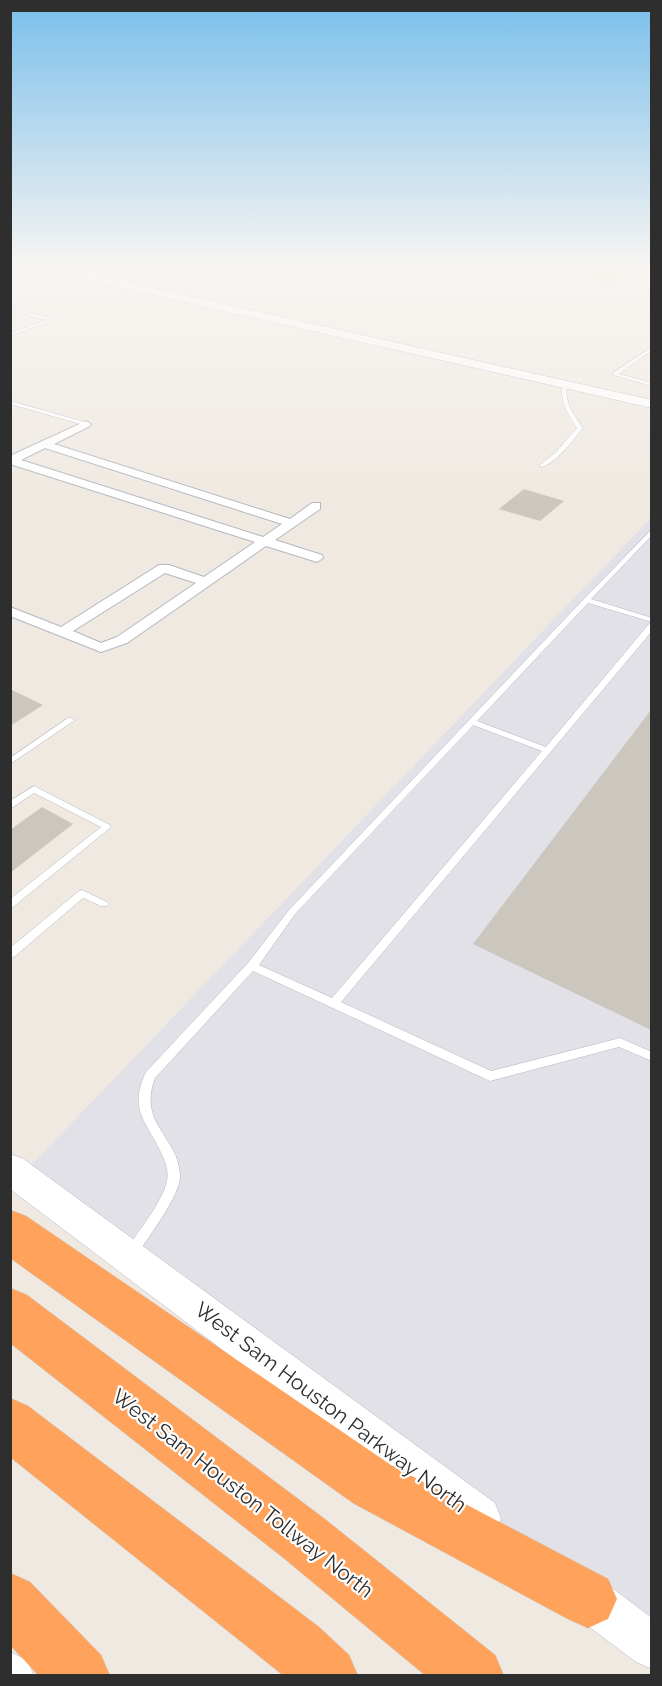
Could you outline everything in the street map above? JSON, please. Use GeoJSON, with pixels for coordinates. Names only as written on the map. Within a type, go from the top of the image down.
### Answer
{"type":"FeatureCollection","features":[{"type":"Feature","properties":{"kind":"highway"},"geometry":{"type":"LineString","coordinates":[[10,1231],[372,1484],[588,1599]]}},
{"type":"Feature","properties":{"kind":"highway","name":"West Sam Houston Tollway North"},"geometry":{"type":"LineString","coordinates":[[10,1312],[306,1540],[474,1676]]}},
{"type":"Feature","properties":{"kind":"highway"},"geometry":{"type":"LineString","coordinates":[[10,1424],[298,1648],[328,1676]]}},
{"type":"Feature","properties":{"kind":"highway"},"geometry":{"type":"LineString","coordinates":[[10,1602],[80,1676]]}},
{"type":"Feature","properties":{"kind":"street"},"geometry":{"type":"LineString","coordinates":[[399,347],[651,404]]}},
{"type":"Feature","properties":{"kind":"street"},"geometry":{"type":"LineString","coordinates":[[11,460],[86,424]]}},
{"type":"Feature","properties":{"kind":"street"},"geometry":{"type":"LineString","coordinates":[[44,444],[291,523]]}},
{"type":"Feature","properties":{"kind":"street"},"geometry":{"type":"LineString","coordinates":[[11,460],[317,558]]}},
{"type":"Feature","properties":{"kind":"street"},"geometry":{"type":"LineString","coordinates":[[10,611],[101,648],[122,640],[316,506]]}},
{"type":"Feature","properties":{"kind":"street"},"geometry":{"type":"LineString","coordinates":[[62,632],[164,568],[206,582]]}},
{"type":"Feature","properties":{"kind":"street","name":"West Sam Houston Parkway North"},"geometry":{"type":"LineString","coordinates":[[10,1169],[651,1646]]}},
{"type":"Feature","properties":{"kind":"lane"},"geometry":{"type":"LineString","coordinates":[[651,348],[615,374],[651,386]]}},
{"type":"Feature","properties":{"kind":"lane"},"geometry":{"type":"LineString","coordinates":[[542,466],[558,453],[580,428],[567,411],[563,391],[565,384]]}},
{"type":"Feature","properties":{"kind":"lane"},"geometry":{"type":"LineString","coordinates":[[10,402],[86,424]]}},
{"type":"Feature","properties":{"kind":"lane"},"geometry":{"type":"LineString","coordinates":[[129,1256],[166,1198],[175,1178],[170,1160],[141,1103],[142,1088],[150,1075],[252,966],[292,912],[651,531]]}},
{"type":"Feature","properties":{"kind":"lane"},"geometry":{"type":"LineString","coordinates":[[586,600],[651,620]]}},
{"type":"Feature","properties":{"kind":"lane"},"geometry":{"type":"LineString","coordinates":[[333,1004],[651,626]]}},
{"type":"Feature","properties":{"kind":"lane"},"geometry":{"type":"LineString","coordinates":[[10,762],[71,720]]}},
{"type":"Feature","properties":{"kind":"lane"},"geometry":{"type":"LineString","coordinates":[[471,722],[547,750]]}},
{"type":"Feature","properties":{"kind":"lane"},"geometry":{"type":"LineString","coordinates":[[10,806],[34,789],[107,827],[10,905]]}},
{"type":"Feature","properties":{"kind":"lane"},"geometry":{"type":"LineString","coordinates":[[10,954],[82,893],[104,904]]}},
{"type":"Feature","properties":{"kind":"lane"},"geometry":{"type":"LineString","coordinates":[[252,966],[490,1076],[620,1042],[651,1057]]}},
{"type":"Feature","properties":{"kind":"shaded area"},"geometry":{"type":"Polygon","coordinates":[[[651,518],[651,1646],[21,1176],[651,518]]]}},
{"type":"Feature","properties":{"kind":"building"},"geometry":{"type":"Polygon","coordinates":[[[524,489],[564,501],[540,521],[499,509],[524,489]]]}},
{"type":"Feature","properties":{"kind":"building"},"geometry":{"type":"Polygon","coordinates":[[[10,689],[43,705],[10,726],[10,689]]]}},
{"type":"Feature","properties":{"kind":"building"},"geometry":{"type":"Polygon","coordinates":[[[651,710],[651,1030],[473,944],[651,710]]]}},
{"type":"Feature","properties":{"kind":"building"},"geometry":{"type":"Polygon","coordinates":[[[42,807],[73,824],[10,873],[10,830],[42,807]]]}}]}
